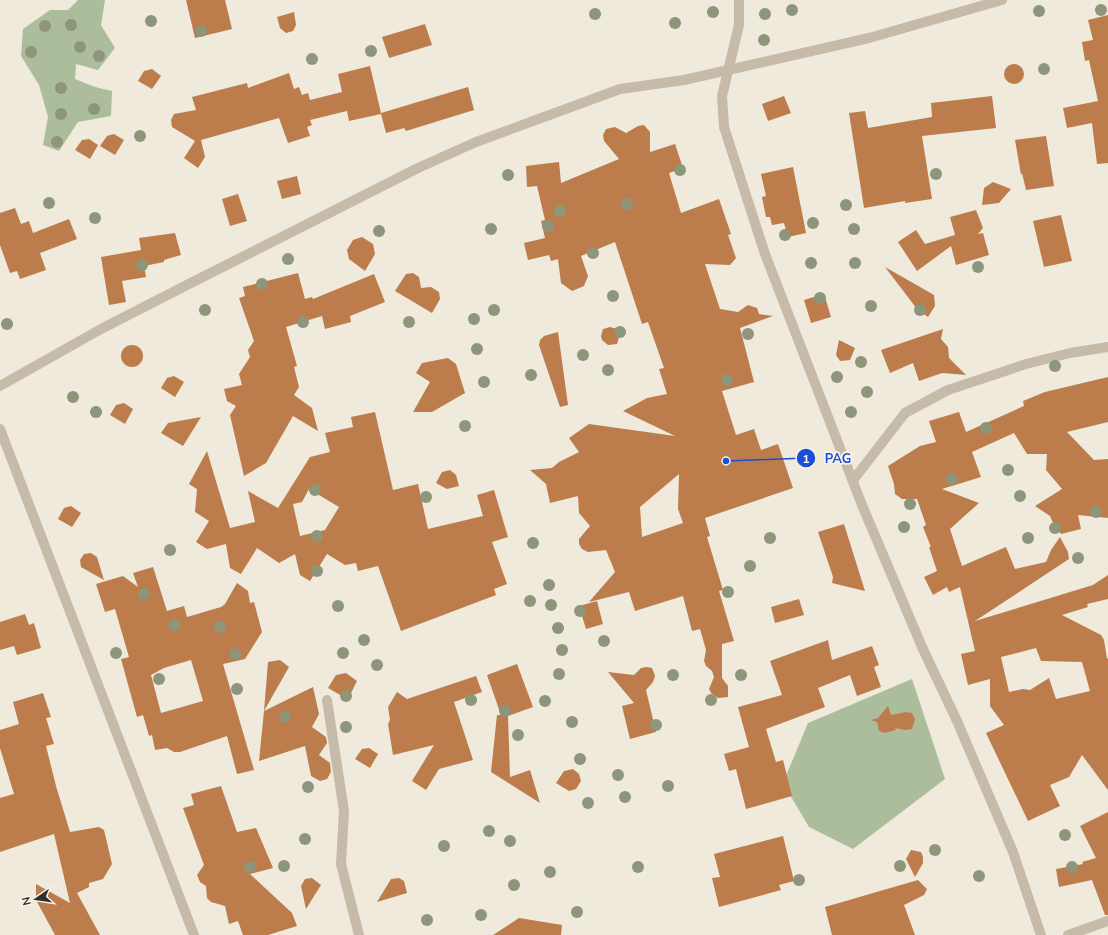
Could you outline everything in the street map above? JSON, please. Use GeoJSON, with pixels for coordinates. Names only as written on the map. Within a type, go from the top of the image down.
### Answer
{"type":"FeatureCollection","features":[{"type":"Feature","properties":{"kind":"street"},"geometry":{"type":"LineString","coordinates":[[739,0],[739,25],[727,69],[722,96],[724,126],[764,254],[804,358],[854,479],[862,504],[922,647],[1002,824],[1041,935]]}},
{"type":"Feature","properties":{"kind":"street"},"geometry":{"type":"LineString","coordinates":[[0,386],[101,329],[418,168],[476,142],[620,89],[684,80],[727,69],[869,38],[1002,0]]}},
{"type":"Feature","properties":{"kind":"street"},"geometry":{"type":"LineString","coordinates":[[854,479],[905,413],[948,390],[1026,364],[1108,347]]}},
{"type":"Feature","properties":{"kind":"street"},"geometry":{"type":"LineString","coordinates":[[0,429],[194,935]]}},
{"type":"Feature","properties":{"kind":"street"},"geometry":{"type":"LineString","coordinates":[[327,700],[344,811],[342,864],[359,935]]}},
{"type":"Feature","properties":{"kind":"street"},"geometry":{"type":"LineString","coordinates":[[1068,935],[1108,922]]}},
{"type":"Feature","properties":{"kind":"green space"},"geometry":{"type":"Polygon","coordinates":[[[78,0],[105,0],[101,25],[115,48],[98,70],[76,64],[75,79],[95,87],[112,91],[111,116],[78,122],[59,151],[43,145],[48,117],[39,85],[21,56],[23,29],[50,10],[68,10],[78,0]]]}},
{"type":"Feature","properties":{"kind":"green space"},"geometry":{"type":"Polygon","coordinates":[[[912,679],[945,779],[853,849],[809,827],[783,783],[808,723],[912,679]]]}},
{"type":"Feature","properties":{"kind":"building"},"geometry":{"type":"Polygon","coordinates":[[[186,0],[225,0],[232,29],[195,38],[186,0]]]}},
{"type":"Feature","properties":{"kind":"building"},"geometry":{"type":"Polygon","coordinates":[[[294,12],[296,25],[293,31],[286,33],[280,28],[277,17],[294,12]]]}},
{"type":"Feature","properties":{"kind":"building"},"geometry":{"type":"Polygon","coordinates":[[[1108,15],[1108,163],[1097,164],[1092,123],[1067,128],[1063,108],[1098,101],[1089,60],[1085,61],[1082,42],[1093,40],[1088,20],[1108,15]]]}},
{"type":"Feature","properties":{"kind":"building"},"geometry":{"type":"Polygon","coordinates":[[[425,24],[432,45],[389,58],[382,37],[425,24]]]}},
{"type":"Feature","properties":{"kind":"building"},"geometry":{"type":"Polygon","coordinates":[[[1014,64],[1021,67],[1024,74],[1021,81],[1014,84],[1007,81],[1004,74],[1007,67],[1014,64]]]}},
{"type":"Feature","properties":{"kind":"building"},"geometry":{"type":"Polygon","coordinates":[[[370,66],[381,113],[468,87],[474,110],[406,131],[404,128],[386,133],[381,114],[349,121],[347,111],[310,120],[312,125],[307,127],[310,136],[288,143],[279,118],[201,140],[205,157],[198,168],[184,158],[195,141],[172,127],[171,120],[174,114],[196,110],[192,97],[247,83],[248,88],[289,73],[294,89],[299,87],[302,95],[308,93],[310,100],[342,92],[338,74],[370,66]]]}},
{"type":"Feature","properties":{"kind":"building"},"geometry":{"type":"Polygon","coordinates":[[[152,69],[161,76],[152,89],[138,81],[144,71],[152,69]]]}},
{"type":"Feature","properties":{"kind":"building"},"geometry":{"type":"Polygon","coordinates":[[[784,96],[791,113],[768,121],[762,104],[784,96]]]}},
{"type":"Feature","properties":{"kind":"building"},"geometry":{"type":"Polygon","coordinates":[[[992,96],[996,128],[922,136],[932,199],[905,203],[905,201],[864,208],[849,113],[865,111],[868,128],[932,117],[931,103],[992,96]]]}},
{"type":"Feature","properties":{"kind":"building"},"geometry":{"type":"Polygon","coordinates":[[[644,125],[650,132],[650,152],[675,144],[683,168],[669,173],[681,213],[719,199],[731,234],[728,235],[736,258],[730,265],[705,264],[720,309],[738,312],[748,305],[757,308],[759,314],[773,316],[740,328],[754,382],[722,391],[736,435],[754,429],[761,450],[778,444],[793,488],[705,518],[710,536],[707,537],[723,590],[719,591],[734,641],[722,644],[722,678],[728,686],[728,697],[718,698],[711,693],[709,689],[714,677],[712,671],[706,666],[704,661],[706,650],[700,629],[692,631],[683,596],[635,611],[629,592],[589,602],[615,572],[606,550],[588,552],[582,549],[579,544],[579,539],[590,526],[579,513],[578,496],[550,503],[546,484],[530,470],[552,468],[559,462],[579,452],[569,438],[589,424],[675,436],[623,411],[647,398],[667,394],[659,369],[664,368],[648,322],[642,324],[615,242],[581,256],[588,276],[584,286],[572,291],[561,283],[558,259],[551,261],[549,255],[528,260],[524,243],[545,238],[541,221],[545,220],[537,186],[527,187],[526,166],[559,162],[561,183],[619,159],[604,141],[603,135],[606,129],[615,127],[626,133],[638,126],[644,125]],[[679,474],[640,507],[642,537],[683,523],[678,509],[679,474]]]}},
{"type":"Feature","properties":{"kind":"building"},"geometry":{"type":"Polygon","coordinates":[[[114,134],[124,140],[115,155],[100,146],[107,136],[114,134]]]}},
{"type":"Feature","properties":{"kind":"building"},"geometry":{"type":"Polygon","coordinates":[[[1046,136],[1054,186],[1026,190],[1022,173],[1021,175],[1015,140],[1046,136]]]}},
{"type":"Feature","properties":{"kind":"building"},"geometry":{"type":"Polygon","coordinates":[[[89,139],[98,145],[90,159],[75,150],[82,140],[89,139]]]}},
{"type":"Feature","properties":{"kind":"building"},"geometry":{"type":"Polygon","coordinates":[[[793,167],[806,233],[788,237],[784,223],[772,225],[770,217],[766,217],[762,197],[766,196],[761,174],[793,167]]]}},
{"type":"Feature","properties":{"kind":"building"},"geometry":{"type":"Polygon","coordinates":[[[297,176],[301,194],[282,199],[277,181],[297,176]]]}},
{"type":"Feature","properties":{"kind":"building"},"geometry":{"type":"Polygon","coordinates":[[[993,182],[1011,189],[999,203],[982,205],[984,188],[993,182]]]}},
{"type":"Feature","properties":{"kind":"building"},"geometry":{"type":"Polygon","coordinates":[[[238,194],[247,221],[230,226],[222,199],[238,194]]]}},
{"type":"Feature","properties":{"kind":"building"},"geometry":{"type":"Polygon","coordinates":[[[15,208],[21,224],[29,221],[33,233],[69,219],[77,239],[40,253],[46,270],[20,279],[17,271],[10,273],[0,245],[0,213],[15,208]]]}},
{"type":"Feature","properties":{"kind":"building"},"geometry":{"type":"Polygon","coordinates":[[[976,210],[983,228],[978,234],[983,233],[989,255],[956,265],[951,246],[917,271],[898,242],[916,230],[925,244],[955,235],[950,217],[976,210]]]}},
{"type":"Feature","properties":{"kind":"building"},"geometry":{"type":"Polygon","coordinates":[[[1061,215],[1072,261],[1044,267],[1033,221],[1061,215]]]}},
{"type":"Feature","properties":{"kind":"building"},"geometry":{"type":"Polygon","coordinates":[[[175,233],[181,255],[164,260],[164,262],[144,266],[146,277],[122,281],[126,302],[109,305],[101,257],[141,250],[139,238],[175,233]]]}},
{"type":"Feature","properties":{"kind":"building"},"geometry":{"type":"Polygon","coordinates":[[[362,237],[373,244],[375,254],[365,271],[349,259],[347,250],[353,240],[362,237]]]}},
{"type":"Feature","properties":{"kind":"building"},"geometry":{"type":"Polygon","coordinates":[[[885,267],[934,295],[935,306],[928,317],[917,309],[885,267]]]}},
{"type":"Feature","properties":{"kind":"building"},"geometry":{"type":"Polygon","coordinates":[[[298,273],[305,299],[312,297],[313,299],[374,274],[385,302],[350,316],[351,322],[325,329],[322,316],[286,327],[297,366],[294,367],[299,387],[294,395],[312,408],[318,431],[293,416],[266,463],[244,476],[230,415],[236,406],[227,401],[224,389],[242,385],[239,374],[250,357],[248,350],[254,341],[239,298],[245,296],[243,287],[298,273]]]}},
{"type":"Feature","properties":{"kind":"building"},"geometry":{"type":"Polygon","coordinates":[[[413,273],[419,277],[421,288],[431,287],[439,292],[440,299],[432,313],[395,291],[406,274],[413,273]]]}},
{"type":"Feature","properties":{"kind":"building"},"geometry":{"type":"Polygon","coordinates":[[[824,294],[831,317],[811,323],[804,300],[824,294]]]}},
{"type":"Feature","properties":{"kind":"building"},"geometry":{"type":"Polygon","coordinates":[[[610,327],[621,330],[617,344],[608,345],[602,340],[601,336],[603,329],[610,327]]]}},
{"type":"Feature","properties":{"kind":"building"},"geometry":{"type":"Polygon","coordinates":[[[943,329],[941,339],[948,347],[949,358],[966,375],[942,373],[919,381],[913,363],[890,373],[881,350],[943,329]]]}},
{"type":"Feature","properties":{"kind":"building"},"geometry":{"type":"Polygon","coordinates":[[[558,332],[568,405],[560,407],[539,345],[540,340],[544,336],[558,332]]]}},
{"type":"Feature","properties":{"kind":"building"},"geometry":{"type":"Polygon","coordinates":[[[839,340],[855,348],[850,360],[840,361],[836,355],[839,340]]]}},
{"type":"Feature","properties":{"kind":"building"},"geometry":{"type":"Polygon","coordinates":[[[132,345],[140,348],[143,356],[140,364],[132,367],[124,364],[121,356],[124,348],[132,345]]]}},
{"type":"Feature","properties":{"kind":"building"},"geometry":{"type":"Polygon","coordinates":[[[448,358],[456,364],[465,393],[432,412],[413,412],[430,382],[416,373],[422,363],[448,358]]]}},
{"type":"Feature","properties":{"kind":"building"},"geometry":{"type":"Polygon","coordinates":[[[174,376],[184,382],[175,397],[161,388],[167,378],[174,376]]]}},
{"type":"Feature","properties":{"kind":"building"},"geometry":{"type":"Polygon","coordinates":[[[1108,377],[1108,422],[1067,432],[1094,460],[1108,459],[1108,518],[1078,515],[1081,529],[1061,534],[1054,525],[1050,516],[1035,506],[1062,489],[1046,470],[1047,454],[1027,454],[1014,433],[972,452],[981,477],[942,489],[979,503],[950,529],[962,566],[1006,547],[1015,569],[1046,562],[1051,550],[1060,537],[1068,552],[1069,559],[975,621],[1093,585],[1108,575],[1108,599],[1087,604],[1088,607],[1062,615],[1101,635],[1104,640],[1107,659],[1108,658],[1108,790],[1082,755],[1069,777],[1050,785],[1060,806],[1028,821],[986,733],[1004,725],[990,706],[990,679],[968,685],[961,654],[975,651],[960,587],[949,592],[947,587],[933,595],[924,577],[937,571],[929,547],[931,547],[923,527],[926,525],[917,499],[902,499],[895,494],[894,484],[888,466],[920,446],[936,442],[929,421],[959,412],[966,432],[1024,406],[1023,401],[1045,392],[1108,377]],[[1036,648],[1001,657],[1009,692],[1023,689],[1030,690],[1049,678],[1056,699],[1090,691],[1082,662],[1041,661],[1036,648]]]}},
{"type":"Feature","properties":{"kind":"building"},"geometry":{"type":"Polygon","coordinates":[[[124,403],[133,409],[125,424],[110,415],[116,405],[124,403]]]}},
{"type":"Feature","properties":{"kind":"building"},"geometry":{"type":"Polygon","coordinates":[[[375,412],[393,490],[418,484],[428,529],[483,516],[477,495],[494,490],[508,537],[492,542],[507,584],[494,589],[496,595],[401,631],[378,566],[358,571],[356,563],[345,565],[327,554],[310,581],[300,575],[295,554],[279,563],[257,548],[241,574],[230,568],[226,544],[207,549],[196,542],[209,521],[195,512],[197,489],[189,484],[207,451],[230,528],[255,522],[248,491],[278,508],[310,457],[330,452],[325,433],[353,427],[351,417],[375,412]],[[309,489],[302,502],[293,504],[300,536],[325,530],[339,507],[309,489]]]}},
{"type":"Feature","properties":{"kind":"building"},"geometry":{"type":"Polygon","coordinates":[[[201,417],[183,446],[161,433],[168,423],[201,417]]]}},
{"type":"Feature","properties":{"kind":"building"},"geometry":{"type":"Polygon","coordinates":[[[450,470],[456,475],[459,486],[447,489],[436,483],[442,472],[450,470]]]}},
{"type":"Feature","properties":{"kind":"building"},"geometry":{"type":"Polygon","coordinates":[[[71,506],[81,513],[72,527],[58,519],[64,508],[71,506]]]}},
{"type":"Feature","properties":{"kind":"building"},"geometry":{"type":"Polygon","coordinates":[[[844,524],[865,591],[832,583],[833,577],[818,532],[844,524]]]}},
{"type":"Feature","properties":{"kind":"building"},"geometry":{"type":"Polygon","coordinates":[[[91,553],[97,557],[104,580],[81,567],[80,560],[84,554],[91,553]]]}},
{"type":"Feature","properties":{"kind":"building"},"geometry":{"type":"Polygon","coordinates":[[[153,567],[167,611],[184,606],[187,617],[221,607],[225,604],[237,583],[248,591],[250,603],[254,602],[262,632],[245,659],[223,664],[254,770],[237,774],[227,736],[180,752],[174,752],[167,748],[155,750],[152,735],[149,736],[143,715],[137,717],[121,659],[129,657],[115,609],[105,612],[96,584],[123,576],[138,587],[133,573],[153,567]],[[191,660],[164,668],[151,675],[161,713],[203,701],[191,660]]]}},
{"type":"Feature","properties":{"kind":"building"},"geometry":{"type":"Polygon","coordinates":[[[799,599],[804,615],[775,623],[771,607],[799,599]]]}},
{"type":"Feature","properties":{"kind":"building"},"geometry":{"type":"Polygon","coordinates":[[[597,601],[603,624],[586,629],[579,606],[597,601]]]}},
{"type":"Feature","properties":{"kind":"building"},"geometry":{"type":"Polygon","coordinates":[[[25,614],[29,625],[34,623],[41,648],[17,655],[14,646],[0,650],[0,622],[25,614]]]}},
{"type":"Feature","properties":{"kind":"building"},"geometry":{"type":"Polygon","coordinates":[[[828,640],[832,660],[872,646],[879,665],[874,667],[881,687],[857,696],[850,675],[818,688],[825,707],[766,729],[776,762],[783,760],[792,796],[746,809],[736,769],[729,771],[724,754],[749,747],[738,707],[782,695],[770,661],[828,640]]]}},
{"type":"Feature","properties":{"kind":"building"},"geometry":{"type":"Polygon","coordinates":[[[280,660],[289,667],[264,711],[268,662],[280,660]]]}},
{"type":"Feature","properties":{"kind":"building"},"geometry":{"type":"Polygon","coordinates":[[[517,664],[533,707],[508,716],[510,777],[530,770],[540,803],[491,772],[497,715],[501,715],[487,675],[517,664]]]}},
{"type":"Feature","properties":{"kind":"building"},"geometry":{"type":"Polygon","coordinates":[[[641,668],[652,668],[655,676],[653,682],[646,690],[656,732],[630,739],[622,706],[634,703],[608,672],[634,675],[641,668]]]}},
{"type":"Feature","properties":{"kind":"building"},"geometry":{"type":"Polygon","coordinates":[[[346,673],[357,681],[350,695],[342,696],[328,688],[336,675],[346,673]]]}},
{"type":"Feature","properties":{"kind":"building"},"geometry":{"type":"Polygon","coordinates":[[[476,676],[482,692],[454,702],[473,760],[439,769],[426,790],[412,781],[434,745],[393,755],[388,724],[390,720],[388,707],[397,692],[407,699],[476,676]]]}},
{"type":"Feature","properties":{"kind":"building"},"geometry":{"type":"Polygon","coordinates":[[[313,687],[319,714],[312,727],[326,737],[327,743],[319,755],[330,763],[331,772],[327,779],[320,781],[311,776],[305,746],[259,761],[264,711],[313,687]]]}},
{"type":"Feature","properties":{"kind":"building"},"geometry":{"type":"Polygon","coordinates":[[[43,693],[51,717],[46,718],[54,744],[46,746],[70,832],[99,827],[104,830],[112,864],[103,879],[89,883],[89,887],[77,893],[100,935],[55,935],[36,900],[36,884],[70,903],[54,834],[0,852],[0,798],[14,794],[0,748],[0,730],[19,724],[13,702],[43,693]]]}},
{"type":"Feature","properties":{"kind":"building"},"geometry":{"type":"Polygon","coordinates":[[[888,706],[891,715],[906,712],[912,713],[915,719],[912,729],[905,730],[895,728],[896,730],[884,733],[879,731],[877,722],[871,720],[878,718],[888,706]]]}},
{"type":"Feature","properties":{"kind":"building"},"geometry":{"type":"Polygon","coordinates":[[[369,748],[378,754],[370,768],[355,759],[362,749],[369,748]]]}},
{"type":"Feature","properties":{"kind":"building"},"geometry":{"type":"Polygon","coordinates":[[[573,769],[579,774],[581,781],[576,789],[569,791],[556,783],[564,771],[573,769]]]}},
{"type":"Feature","properties":{"kind":"building"},"geometry":{"type":"Polygon","coordinates":[[[221,786],[237,832],[256,828],[273,868],[250,874],[292,913],[297,926],[268,935],[243,935],[238,921],[229,924],[225,906],[211,902],[207,898],[206,886],[200,882],[197,875],[204,865],[183,808],[194,805],[191,794],[221,786]]]}},
{"type":"Feature","properties":{"kind":"building"},"geometry":{"type":"Polygon","coordinates":[[[1108,812],[1108,915],[1105,915],[1092,880],[1059,887],[1056,869],[1083,864],[1082,862],[1096,858],[1080,826],[1108,812]]]}},
{"type":"Feature","properties":{"kind":"building"},"geometry":{"type":"Polygon","coordinates":[[[783,836],[794,881],[779,885],[781,890],[719,907],[712,878],[720,877],[714,854],[783,836]]]}},
{"type":"Feature","properties":{"kind":"building"},"geometry":{"type":"Polygon","coordinates":[[[911,850],[921,852],[923,857],[923,863],[915,877],[906,859],[911,850]]]}},
{"type":"Feature","properties":{"kind":"building"},"geometry":{"type":"Polygon","coordinates":[[[312,878],[321,885],[306,909],[301,886],[305,879],[312,878]]]}},
{"type":"Feature","properties":{"kind":"building"},"geometry":{"type":"Polygon","coordinates":[[[399,878],[404,881],[407,893],[377,902],[391,879],[399,878]]]}},
{"type":"Feature","properties":{"kind":"building"},"geometry":{"type":"Polygon","coordinates":[[[918,880],[927,889],[924,895],[904,905],[915,935],[832,935],[825,907],[918,880]]]}},
{"type":"Feature","properties":{"kind":"building"},"geometry":{"type":"Polygon","coordinates":[[[519,918],[562,925],[561,935],[493,935],[519,918]]]}},
{"type":"Feature","properties":{"kind":"place","name":"PAG"},"geometry":{"type":"Point","coordinates":[726,461]}}]}
